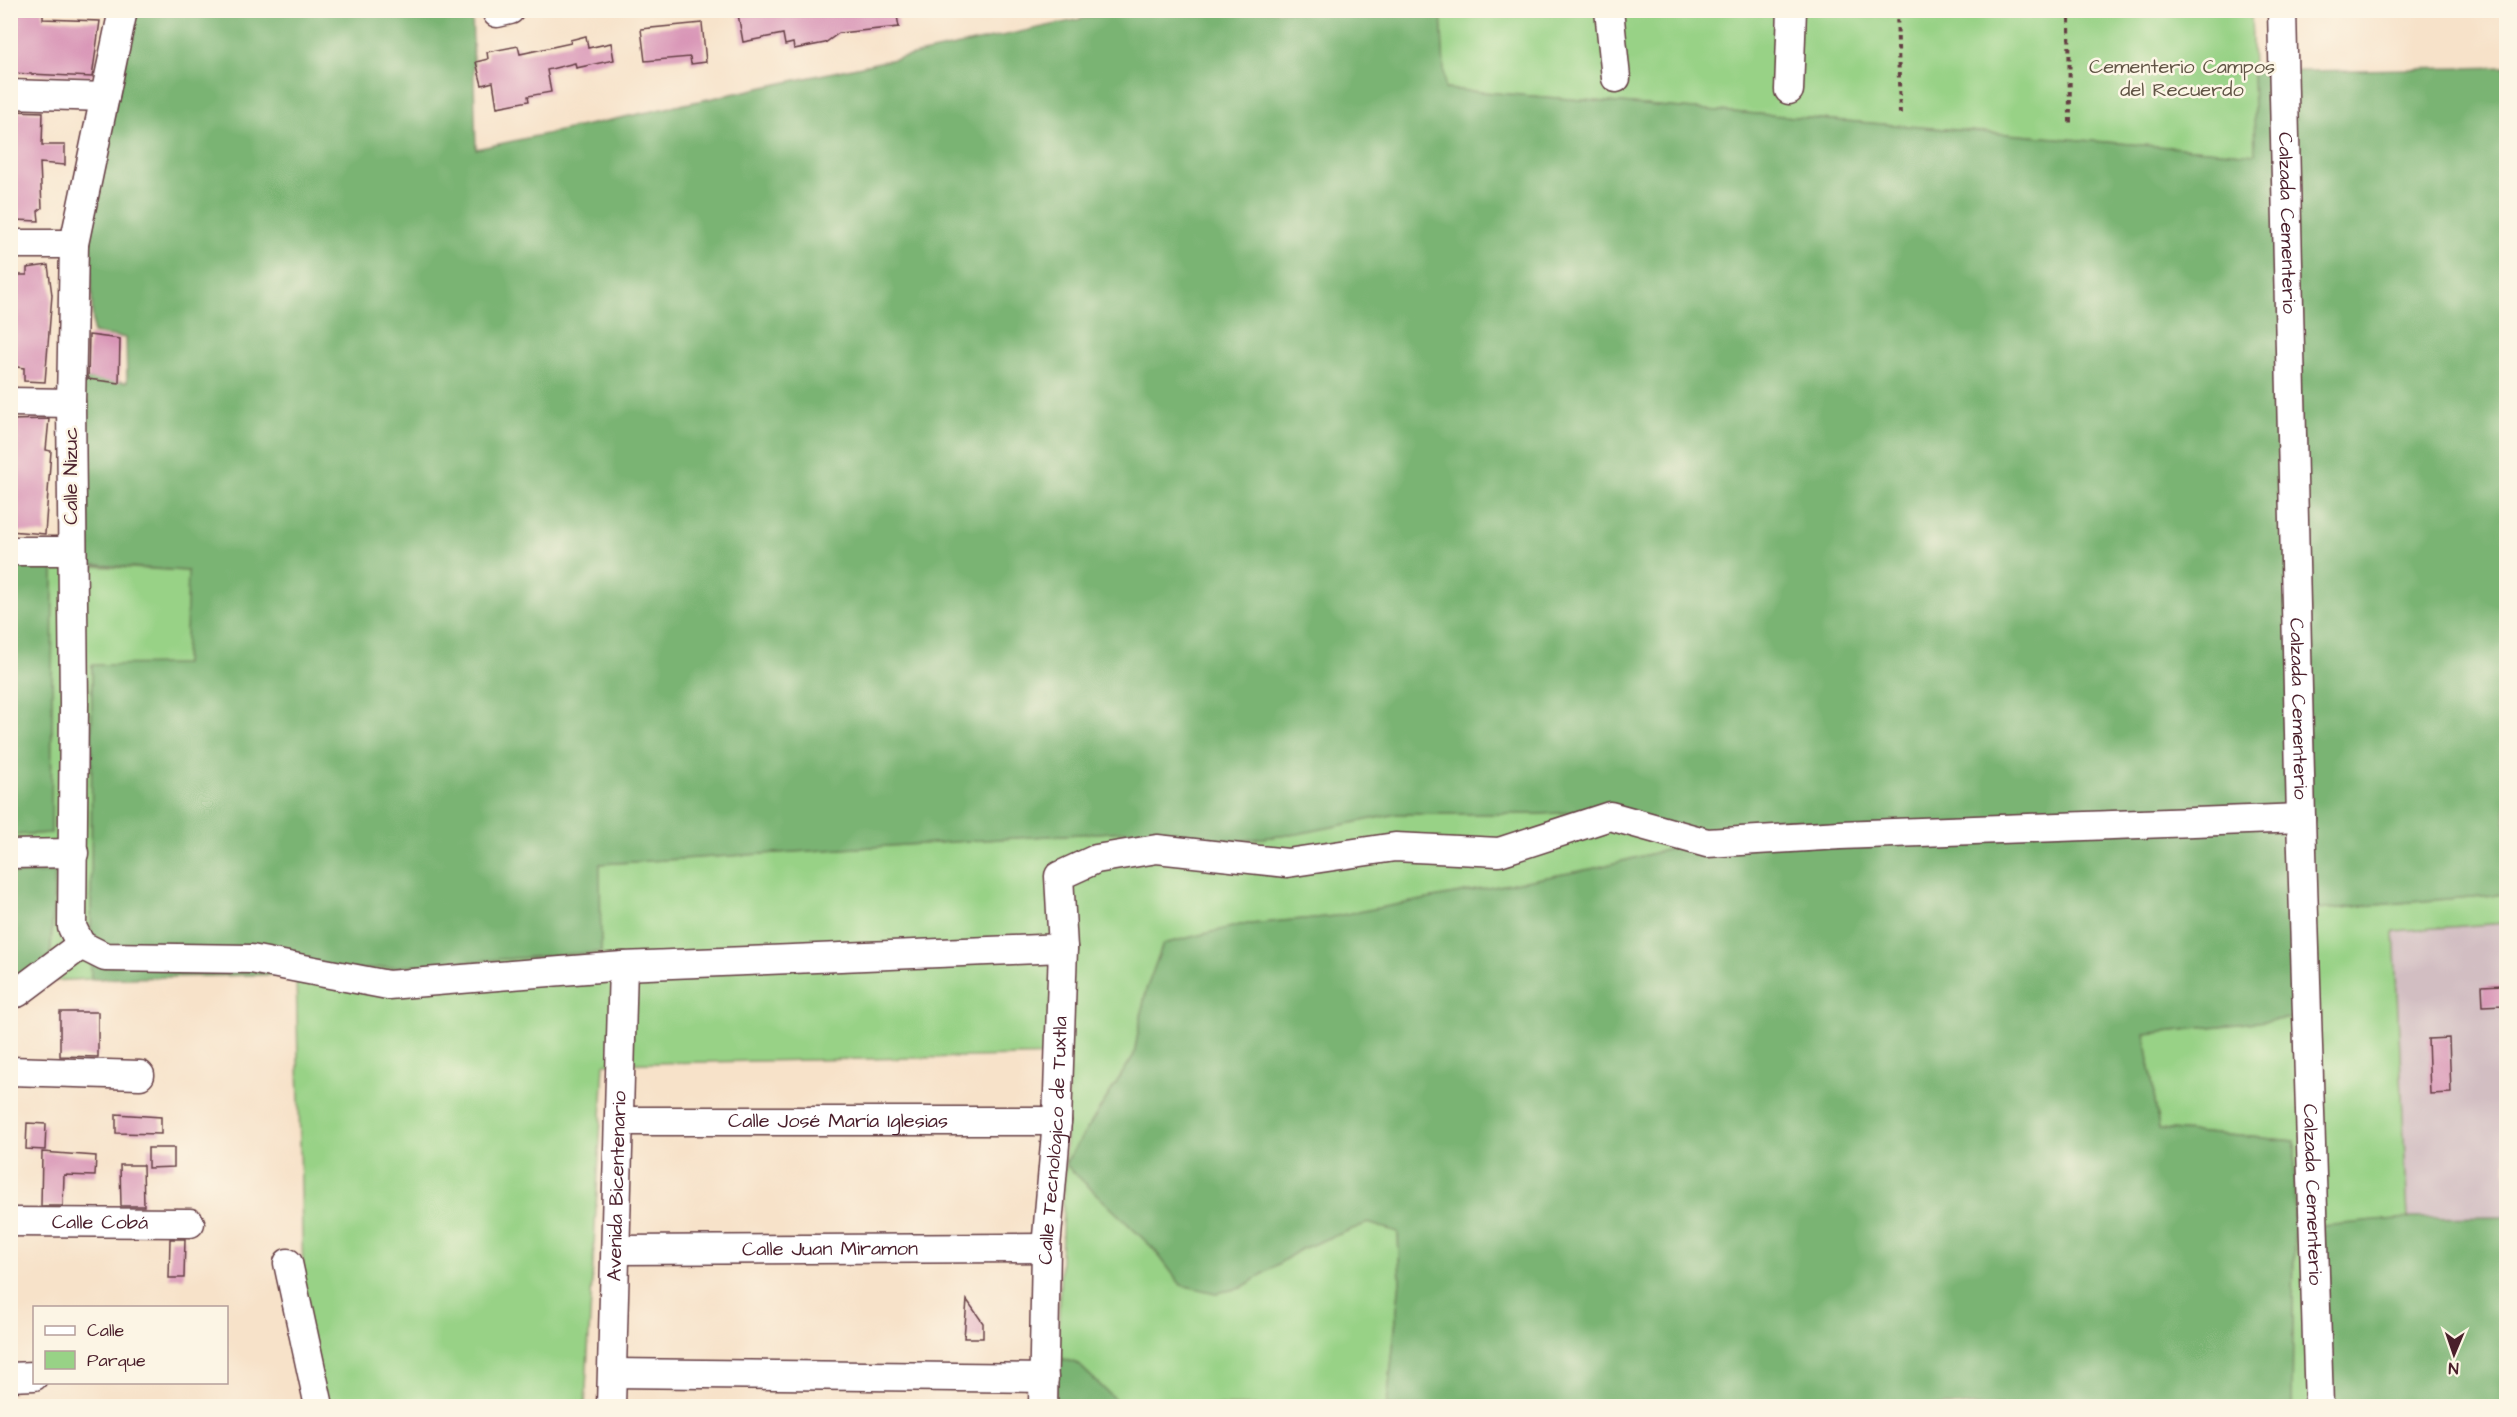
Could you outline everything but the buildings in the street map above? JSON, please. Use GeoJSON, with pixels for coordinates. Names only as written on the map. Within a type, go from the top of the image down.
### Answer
{"type":"FeatureCollection","features":[{"type":"Feature","properties":{"kind":"street","name":"Calle Nizuc"},"geometry":{"type":"LineString","coordinates":[[81,945],[72,927],[74,853],[71,403],[74,244],[123,10]]}},
{"type":"Feature","properties":{"kind":"street"},"geometry":{"type":"LineString","coordinates":[[1609,10],[1616,78]]}},
{"type":"Feature","properties":{"kind":"street"},"geometry":{"type":"LineString","coordinates":[[1789,90],[1792,10]]}},
{"type":"Feature","properties":{"kind":"street","name":"Calzada Cementerio"},"geometry":{"type":"LineString","coordinates":[[2282,10],[2301,818],[2319,1407]]}},
{"type":"Feature","properties":{"kind":"street"},"geometry":{"type":"LineString","coordinates":[[10,94],[105,97]]}},
{"type":"Feature","properties":{"kind":"street"},"geometry":{"type":"LineString","coordinates":[[10,244],[74,244]]}},
{"type":"Feature","properties":{"kind":"street"},"geometry":{"type":"LineString","coordinates":[[10,402],[71,403]]}},
{"type":"Feature","properties":{"kind":"street"},"geometry":{"type":"LineString","coordinates":[[10,551],[71,551]]}},
{"type":"Feature","properties":{"kind":"street","name":"Calle Tecnológico de Tuxtla"},"geometry":{"type":"LineString","coordinates":[[1043,1407],[1046,1248],[1057,1121],[1063,948],[1059,876],[1096,859],[1157,849],[1287,862],[1395,847],[1499,852],[1610,816],[1707,843],[1840,835],[2301,818]]}},
{"type":"Feature","properties":{"kind":"street"},"geometry":{"type":"LineString","coordinates":[[10,854],[74,853]]}},
{"type":"Feature","properties":{"kind":"street"},"geometry":{"type":"LineString","coordinates":[[10,993],[17,993],[81,945],[105,957],[251,959],[388,985],[623,966],[1063,948]]}},
{"type":"Feature","properties":{"kind":"street","name":"Avenida Bicentenario"},"geometry":{"type":"LineString","coordinates":[[611,1407],[623,966]]}},
{"type":"Feature","properties":{"kind":"street"},"geometry":{"type":"LineString","coordinates":[[10,1071],[140,1075]]}},
{"type":"Feature","properties":{"kind":"street","name":"Calle José María Iglesias"},"geometry":{"type":"LineString","coordinates":[[619,1121],[1057,1121]]}},
{"type":"Feature","properties":{"kind":"street","name":"Calle Cobá"},"geometry":{"type":"LineString","coordinates":[[10,1222],[190,1223]]}},
{"type":"Feature","properties":{"kind":"street","name":"Calle Juan Miramon"},"geometry":{"type":"LineString","coordinates":[[616,1250],[1046,1248]]}},
{"type":"Feature","properties":{"kind":"street"},"geometry":{"type":"LineString","coordinates":[[288,1263],[319,1407]]}},
{"type":"Feature","properties":{"kind":"street"},"geometry":{"type":"LineString","coordinates":[[613,1373],[1044,1378]]}},
{"type":"Feature","properties":{"kind":"street"},"geometry":{"type":"LineString","coordinates":[[10,1377],[33,1376]]}},
{"type":"Feature","properties":{"kind":"path"},"geometry":{"type":"LineString","coordinates":[[1897,10],[1900,116]]}},
{"type":"Feature","properties":{"kind":"path"},"geometry":{"type":"LineString","coordinates":[[2069,10],[2070,123]]}},
{"type":"Feature","properties":{"kind":"shaded area"},"geometry":{"type":"Polygon","coordinates":[[[2506,923],[2506,1217],[2408,1218],[2394,930],[2506,923]]]}},
{"type":"Feature","properties":{"kind":"green space"},"geometry":{"type":"Polygon","coordinates":[[[1122,10],[1441,11],[1445,89],[2255,154],[2253,72],[2506,67],[2506,894],[2292,912],[2293,1018],[2145,1034],[2159,1129],[2295,1141],[2292,1406],[1387,1406],[1400,1281],[1398,1232],[1368,1223],[1301,1249],[1241,1288],[1216,1293],[1181,1285],[1154,1249],[1065,1164],[1134,1055],[1146,990],[1163,944],[1240,925],[1336,916],[1591,869],[1670,849],[1655,828],[1605,810],[1540,814],[1396,814],[1297,834],[1235,841],[1128,831],[600,864],[601,952],[296,974],[91,979],[92,665],[185,664],[188,571],[82,564],[79,378],[127,382],[126,338],[93,333],[90,237],[132,11],[472,11],[476,149],[1122,10]]]}},
{"type":"Feature","properties":{"kind":"green space","name":"Cementerio Campos del Recuerdo"},"geometry":{"type":"Polygon","coordinates":[[[1441,11],[2251,11],[2256,154],[1444,89],[1441,11]]]}},
{"type":"Feature","properties":{"kind":"green space"},"geometry":{"type":"Polygon","coordinates":[[[10,563],[53,564],[51,833],[11,835],[10,563]]]}},
{"type":"Feature","properties":{"kind":"green space"},"geometry":{"type":"Polygon","coordinates":[[[53,564],[189,571],[185,664],[92,666],[91,979],[49,981],[55,872],[11,874],[10,835],[51,833],[53,564]]]}},
{"type":"Feature","properties":{"kind":"green space"},"geometry":{"type":"Polygon","coordinates":[[[1605,810],[1655,828],[1670,849],[1591,869],[1336,916],[1240,925],[1146,990],[1134,1055],[1065,1164],[1154,1249],[1181,1284],[1216,1293],[1241,1288],[1301,1249],[1368,1223],[1398,1232],[1400,1281],[1387,1406],[1122,1406],[1078,1364],[1057,1357],[1069,1055],[604,1064],[585,1406],[306,1406],[296,974],[601,952],[599,864],[1128,831],[1235,841],[1297,834],[1396,814],[1540,814],[1605,810]]]}},
{"type":"Feature","properties":{"kind":"green space"},"geometry":{"type":"Polygon","coordinates":[[[55,872],[49,981],[11,982],[10,874],[55,872]]]}},
{"type":"Feature","properties":{"kind":"green space"},"geometry":{"type":"Polygon","coordinates":[[[2506,894],[2506,923],[2394,931],[2408,1218],[2322,1227],[2325,1406],[2292,1406],[2295,1141],[2159,1129],[2145,1034],[2292,1018],[2291,912],[2506,894]]]}},
{"type":"Feature","properties":{"kind":"green space"},"geometry":{"type":"Polygon","coordinates":[[[2506,1217],[2506,1406],[2325,1406],[2322,1226],[2408,1218],[2506,1217]]]}},
{"type":"Feature","properties":{"kind":"green space"},"geometry":{"type":"Polygon","coordinates":[[[1057,1357],[1078,1364],[1122,1406],[1055,1406],[1057,1357]]]}}]}
